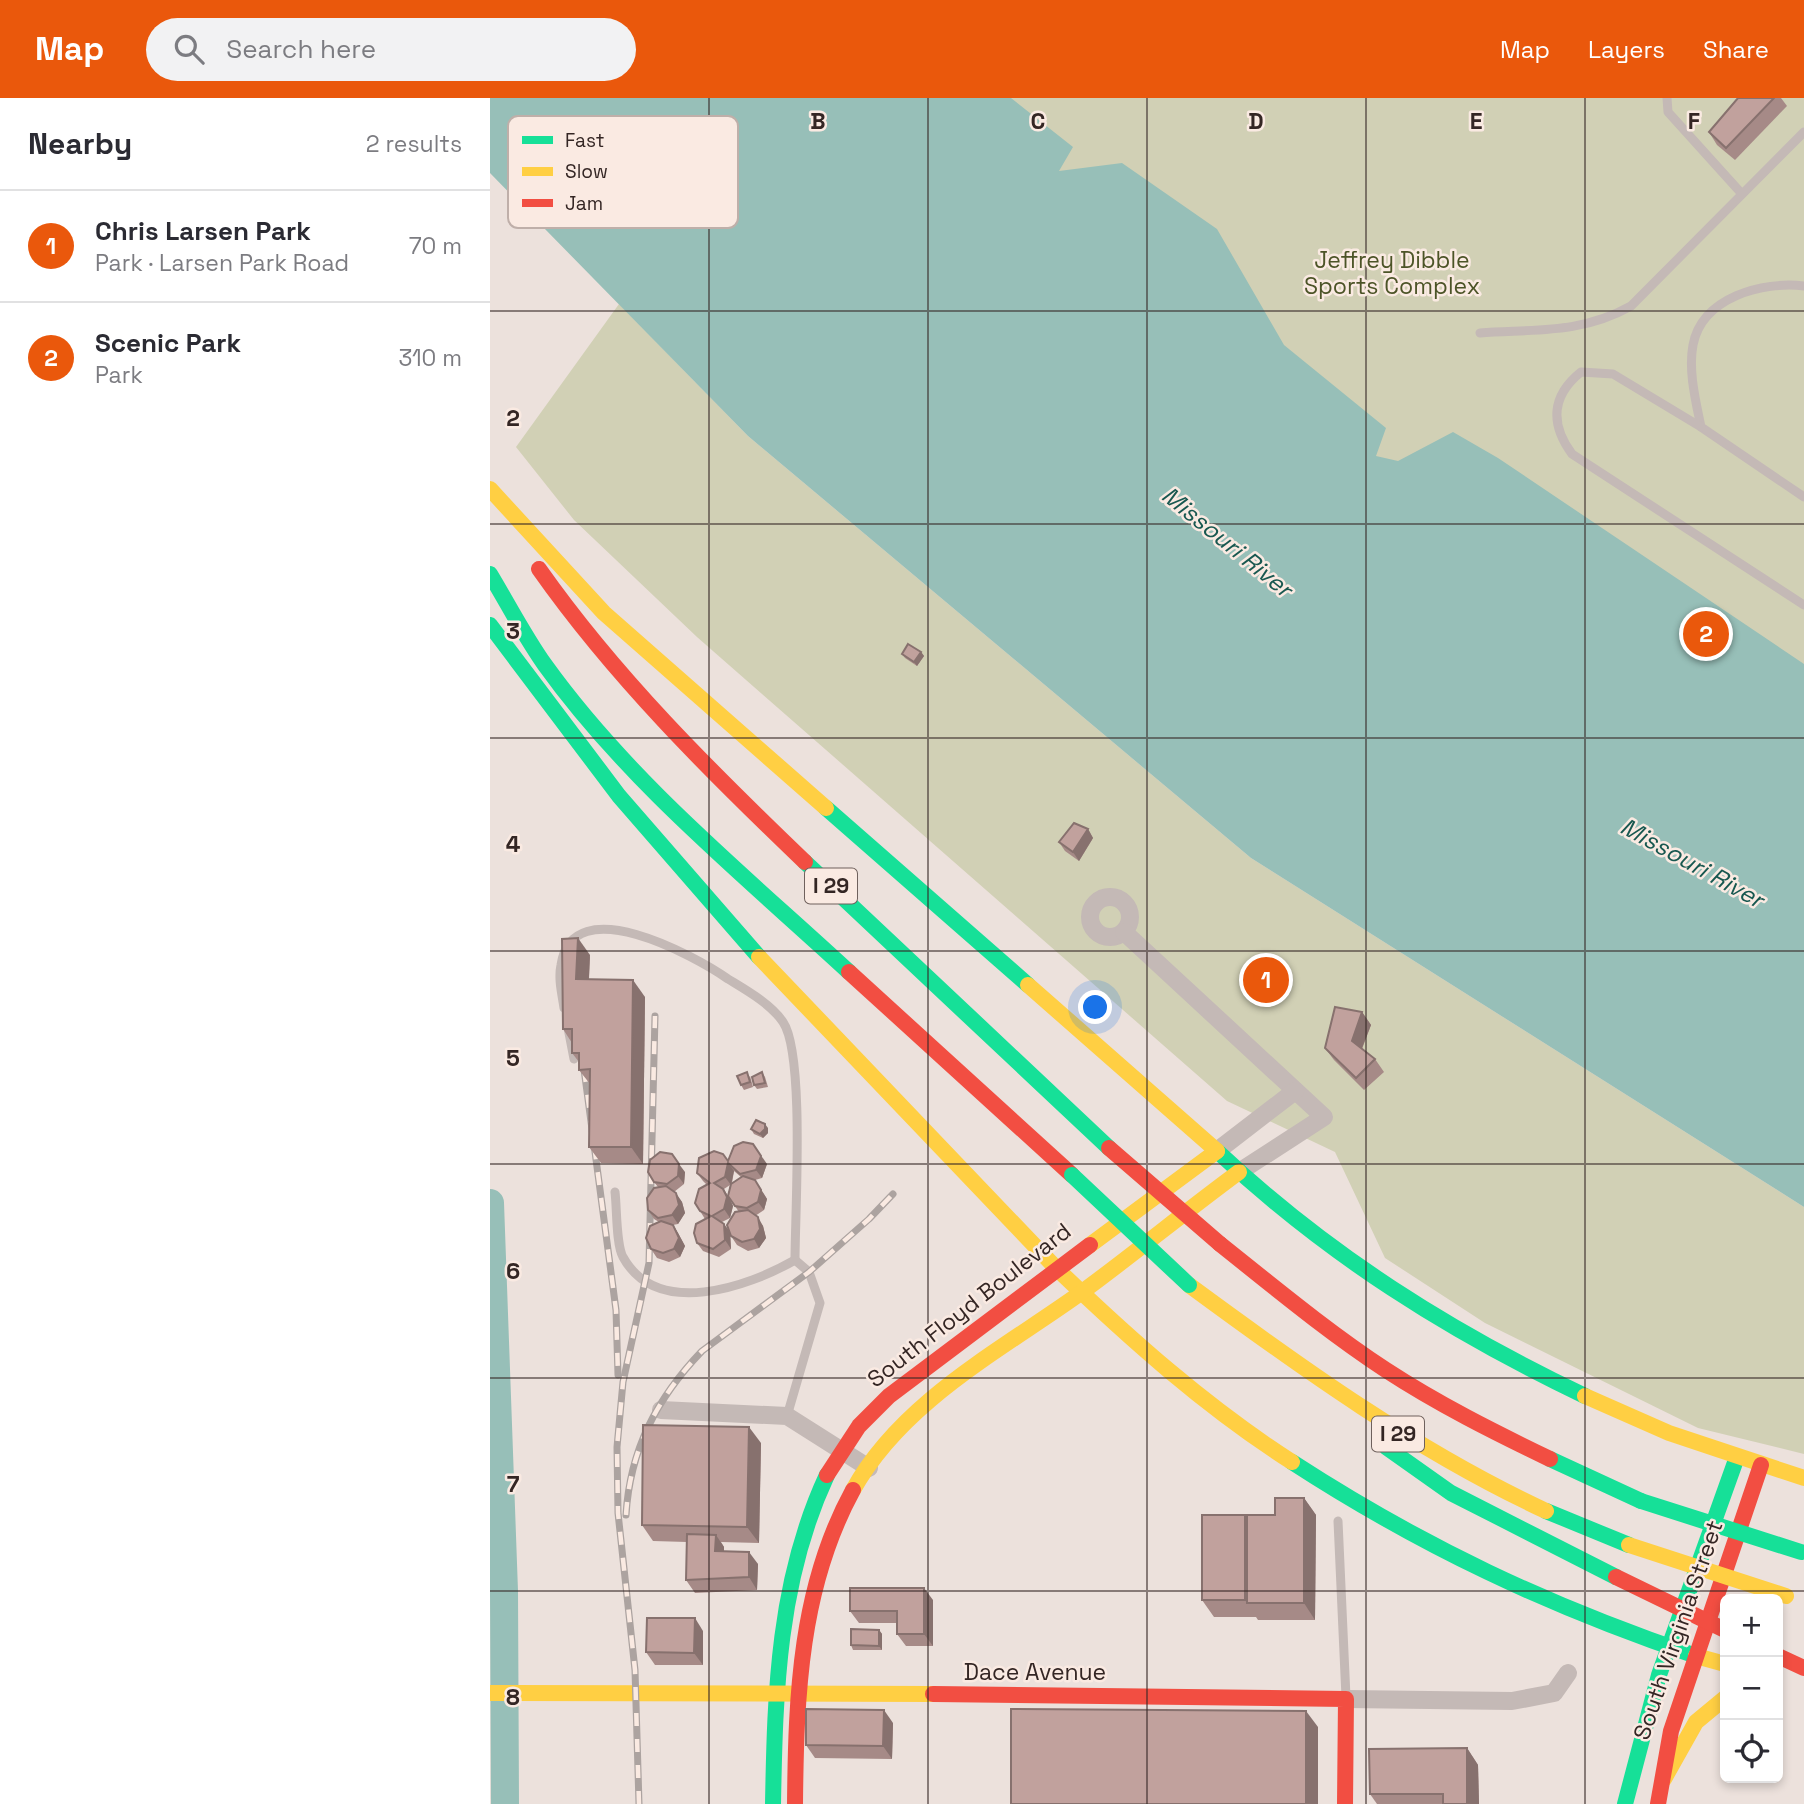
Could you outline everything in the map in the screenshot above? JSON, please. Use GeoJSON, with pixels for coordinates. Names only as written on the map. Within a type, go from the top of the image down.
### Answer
{"type":"FeatureCollection","features":[{"type":"Feature","properties":{"kind":"main road"},"geometry":{"type":"LineString","coordinates":[[490,489],[604,613],[1294,1221],[1439,1320],[1593,1399],[1737,1457],[1804,1478]]}},
{"type":"Feature","properties":{"kind":"main road","name":"I 29"},"geometry":{"type":"LineString","coordinates":[[490,498],[567,609],[702,764],[1109,1148],[1220,1244],[1326,1328],[1407,1383],[1492,1432],[1641,1500],[1803,1552]]}},
{"type":"Feature","properties":{"kind":"main road","name":"I 29"},"geometry":{"type":"LineString","coordinates":[[490,574],[545,665],[604,737],[668,807],[1189,1285],[1316,1378],[1403,1437],[1470,1473],[1577,1527],[1804,1601]]}},
{"type":"Feature","properties":{"kind":"main road"},"geometry":{"type":"LineString","coordinates":[[490,625],[535,691],[677,868],[921,1130],[1056,1268],[1175,1377],[1297,1467],[1434,1548],[1520,1591],[1669,1648],[1720,1663]]}},
{"type":"Feature","properties":{"kind":"main road","name":"South Floyd Boulevard"},"geometry":{"type":"LineString","coordinates":[[773,1804],[775,1693],[781,1623],[795,1556],[811,1507],[842,1451],[877,1407],[914,1374],[1217,1151]]}},
{"type":"Feature","properties":{"kind":"main road"},"geometry":{"type":"LineString","coordinates":[[795,1804],[798,1693],[805,1633],[823,1558],[838,1517],[869,1468],[912,1418],[950,1385],[1081,1293],[1239,1172]]}},
{"type":"Feature","properties":{"kind":"main road"},"geometry":{"type":"LineString","coordinates":[[1316,1378],[1346,1416]]}},
{"type":"Feature","properties":{"kind":"main road"},"geometry":{"type":"LineString","coordinates":[[1375,1440],[1451,1493],[1720,1628]]}},
{"type":"Feature","properties":{"kind":"main road","name":"South Virginia Street"},"geometry":{"type":"LineString","coordinates":[[1625,1804],[1648,1709],[1737,1457]]}},
{"type":"Feature","properties":{"kind":"main road","name":"South Virginia Street"},"geometry":{"type":"LineString","coordinates":[[1658,1804],[1671,1731],[1761,1465]]}},
{"type":"Feature","properties":{"kind":"main road"},"geometry":{"type":"LineString","coordinates":[[1779,1657],[1801,1678]]}},
{"type":"Feature","properties":{"kind":"main road","name":"Dace Avenue"},"geometry":{"type":"LineString","coordinates":[[490,1693],[798,1693],[1346,1699]]}},
{"type":"Feature","properties":{"kind":"main road"},"geometry":{"type":"LineString","coordinates":[[1345,1804],[1346,1699]]}},
{"type":"Feature","properties":{"kind":"main road"},"geometry":{"type":"LineString","coordinates":[[1664,1779],[1694,1723],[1710,1706],[1720,1701]]}},
{"type":"Feature","properties":{"kind":"street"},"geometry":{"type":"LineString","coordinates":[[1124,932],[1324,1118],[1239,1172]]}},
{"type":"Feature","properties":{"kind":"street","name":"South Floyd Boulevard"},"geometry":{"type":"LineString","coordinates":[[1217,1151],[1295,1091]]}},
{"type":"Feature","properties":{"kind":"street"},"geometry":{"type":"LineString","coordinates":[[661,1410],[787,1416],[869,1468]]}},
{"type":"Feature","properties":{"kind":"street","name":"Dace Avenue"},"geometry":{"type":"LineString","coordinates":[[1346,1699],[1512,1701],[1553,1693],[1568,1673]]}},
{"type":"Feature","properties":{"kind":"lane"},"geometry":{"type":"LineString","coordinates":[[1667,98],[1668,113],[1742,194]]}},
{"type":"Feature","properties":{"kind":"lane"},"geometry":{"type":"LineString","coordinates":[[1480,333],[1576,327],[1604,321],[1630,306],[1804,132]]}},
{"type":"Feature","properties":{"kind":"lane"},"geometry":{"type":"LineString","coordinates":[[1701,428],[1693,373],[1693,344],[1704,324],[1723,303],[1753,288],[1777,284],[1804,286]]}},
{"type":"Feature","properties":{"kind":"lane"},"geometry":{"type":"LineString","coordinates":[[1804,497],[1701,428],[1613,374],[1581,372],[1564,385],[1558,406],[1559,436],[1572,454],[1804,606]]}},
{"type":"Feature","properties":{"kind":"lane"},"geometry":{"type":"LineString","coordinates":[[574,1059],[560,983],[561,964],[568,946],[582,933],[610,928],[642,936],[698,958],[754,996],[783,1022],[796,1059],[795,1261]]}},
{"type":"Feature","properties":{"kind":"lane"},"geometry":{"type":"LineString","coordinates":[[615,1192],[622,1256],[646,1283],[673,1291],[705,1292],[761,1278],[795,1261]]}},
{"type":"Feature","properties":{"kind":"lane"},"geometry":{"type":"LineString","coordinates":[[787,1416],[820,1303],[809,1272],[795,1261]]}},
{"type":"Feature","properties":{"kind":"lane"},"geometry":{"type":"LineString","coordinates":[[1338,1521],[1346,1699]]}},
{"type":"Feature","properties":{"kind":"green space","name":"Jeffrey Dibble Sports Complex"},"geometry":{"type":"Polygon","coordinates":[[[918,98],[1804,98],[1804,771],[1413,497],[918,98]]]}},
{"type":"Feature","properties":{"kind":"green space"},"geometry":{"type":"Polygon","coordinates":[[[619,304],[748,436],[1251,858],[1804,1207],[1804,1454],[1698,1428],[1485,1323],[1385,1258],[1335,1152],[1227,1101],[697,637],[574,520],[516,447],[619,304]]]}},
{"type":"Feature","properties":{"kind":"water","name":"Missouri River"},"geometry":{"type":"Polygon","coordinates":[[[490,98],[1011,98],[1073,147],[1059,171],[1122,163],[1217,229],[1284,345],[1386,428],[1376,456],[1398,461],[1453,432],[1498,458],[1804,664],[1804,1207],[1251,858],[748,436],[544,228],[738,228],[738,116],[508,116],[508,191],[490,173],[490,98]]]}},
{"type":"Feature","properties":{"kind":"building"},"geometry":{"type":"Polygon","coordinates":[[[1738,98],[1774,98],[1726,148],[1709,132],[1738,98]]]}},
{"type":"Feature","properties":{"kind":"building"},"geometry":{"type":"Polygon","coordinates":[[[908,644],[921,652],[914,662],[902,654],[908,644]]]}},
{"type":"Feature","properties":{"kind":"building"},"geometry":{"type":"Polygon","coordinates":[[[1074,823],[1088,829],[1073,852],[1059,842],[1074,823]]]}},
{"type":"Feature","properties":{"kind":"building"},"geometry":{"type":"Polygon","coordinates":[[[578,938],[576,979],[633,980],[631,1147],[589,1147],[590,1069],[579,1070],[579,1053],[572,1053],[572,1029],[563,1029],[562,939],[578,938]]]}},
{"type":"Feature","properties":{"kind":"building"},"geometry":{"type":"Polygon","coordinates":[[[1335,1007],[1362,1012],[1352,1041],[1375,1059],[1356,1078],[1325,1048],[1335,1007]]]}},
{"type":"Feature","properties":{"kind":"building"},"geometry":{"type":"Polygon","coordinates":[[[747,1072],[750,1082],[741,1085],[737,1076],[747,1072]]]}},
{"type":"Feature","properties":{"kind":"building"},"geometry":{"type":"Polygon","coordinates":[[[762,1072],[765,1083],[754,1085],[752,1077],[762,1072]]]}},
{"type":"Feature","properties":{"kind":"building"},"geometry":{"type":"Polygon","coordinates":[[[756,1120],[765,1124],[765,1129],[760,1134],[751,1129],[756,1120]]]}},
{"type":"Feature","properties":{"kind":"building"},"geometry":{"type":"Polygon","coordinates":[[[743,1142],[753,1144],[761,1156],[756,1170],[740,1174],[728,1163],[725,1177],[714,1183],[723,1189],[727,1197],[724,1209],[712,1216],[724,1224],[725,1240],[713,1249],[697,1243],[694,1233],[696,1224],[711,1216],[700,1211],[695,1203],[699,1189],[710,1183],[697,1173],[699,1158],[714,1151],[723,1154],[728,1161],[734,1146],[743,1142]]]}},
{"type":"Feature","properties":{"kind":"building"},"geometry":{"type":"Polygon","coordinates":[[[660,1152],[672,1154],[679,1164],[678,1176],[667,1184],[654,1182],[648,1172],[650,1160],[660,1152]]]}},
{"type":"Feature","properties":{"kind":"building"},"geometry":{"type":"Polygon","coordinates":[[[743,1176],[755,1180],[761,1190],[758,1202],[747,1208],[735,1206],[728,1196],[731,1184],[743,1176]]]}},
{"type":"Feature","properties":{"kind":"building"},"geometry":{"type":"Polygon","coordinates":[[[666,1186],[676,1193],[679,1205],[672,1215],[658,1218],[648,1210],[647,1198],[654,1188],[666,1186]]]}},
{"type":"Feature","properties":{"kind":"building"},"geometry":{"type":"Polygon","coordinates":[[[748,1210],[758,1217],[760,1229],[754,1239],[742,1242],[731,1236],[727,1225],[735,1212],[748,1210]]]}},
{"type":"Feature","properties":{"kind":"building"},"geometry":{"type":"Polygon","coordinates":[[[661,1221],[673,1225],[679,1238],[674,1249],[663,1253],[651,1249],[646,1238],[650,1226],[661,1221]]]}},
{"type":"Feature","properties":{"kind":"building"},"geometry":{"type":"Polygon","coordinates":[[[643,1425],[749,1427],[747,1527],[642,1525],[643,1425]]]}},
{"type":"Feature","properties":{"kind":"building"},"geometry":{"type":"Polygon","coordinates":[[[1275,1498],[1304,1498],[1304,1603],[1247,1603],[1247,1515],[1275,1515],[1275,1498]]]}},
{"type":"Feature","properties":{"kind":"building"},"geometry":{"type":"Polygon","coordinates":[[[1202,1515],[1245,1515],[1245,1600],[1202,1600],[1202,1515]]]}},
{"type":"Feature","properties":{"kind":"building"},"geometry":{"type":"Polygon","coordinates":[[[687,1534],[716,1535],[715,1551],[749,1552],[749,1577],[686,1580],[687,1534]]]}},
{"type":"Feature","properties":{"kind":"building"},"geometry":{"type":"Polygon","coordinates":[[[850,1588],[924,1588],[924,1634],[897,1634],[897,1611],[850,1611],[850,1588]]]}},
{"type":"Feature","properties":{"kind":"building"},"geometry":{"type":"Polygon","coordinates":[[[647,1618],[695,1618],[694,1653],[646,1652],[647,1618]]]}},
{"type":"Feature","properties":{"kind":"building"},"geometry":{"type":"Polygon","coordinates":[[[851,1629],[879,1630],[879,1646],[851,1645],[851,1629]]]}},
{"type":"Feature","properties":{"kind":"building"},"geometry":{"type":"Polygon","coordinates":[[[806,1709],[884,1710],[883,1746],[806,1745],[806,1709]]]}},
{"type":"Feature","properties":{"kind":"building"},"geometry":{"type":"Polygon","coordinates":[[[1011,1709],[1306,1711],[1306,1804],[1011,1804],[1011,1709]]]}},
{"type":"Feature","properties":{"kind":"building"},"geometry":{"type":"Polygon","coordinates":[[[1467,1748],[1467,1804],[1443,1804],[1443,1794],[1370,1794],[1369,1749],[1467,1748]]]}},
{"type":"Feature","properties":{"kind":"waterway"},"geometry":{"type":"LineString","coordinates":[[490,1203],[504,1591],[505,1804]]}},
{"type":"Feature","properties":{"kind":"railway"},"geometry":{"type":"LineString","coordinates":[[639,1804],[635,1670],[618,1513],[617,1447],[623,1382],[649,1263],[655,1016]]}},
{"type":"Feature","properties":{"kind":"railway"},"geometry":{"type":"LineString","coordinates":[[584,1069],[616,1310],[618,1375]]}},
{"type":"Feature","properties":{"kind":"railway"},"geometry":{"type":"LineString","coordinates":[[626,1515],[633,1468],[640,1446],[659,1406],[686,1369],[702,1351],[809,1272],[893,1194]]}},
{"type":"Feature","properties":{"kind":"traffic: fast"},"geometry":{"type":"LineString","coordinates":[[490,574],[545,665],[613,749],[689,826],[849,972]]}},
{"type":"Feature","properties":{"kind":"traffic: fast"},"geometry":{"type":"LineString","coordinates":[[490,625],[619,796],[759,957]]}},
{"type":"Feature","properties":{"kind":"traffic: fast"},"geometry":{"type":"LineString","coordinates":[[826,808],[1028,985]]}},
{"type":"Feature","properties":{"kind":"traffic: fast"},"geometry":{"type":"LineString","coordinates":[[805,862],[1109,1148]]}},
{"type":"Feature","properties":{"kind":"traffic: fast"},"geometry":{"type":"LineString","coordinates":[[1217,1151],[1302,1224],[1392,1288],[1486,1345],[1585,1396]]}},
{"type":"Feature","properties":{"kind":"traffic: fast"},"geometry":{"type":"LineString","coordinates":[[1072,1175],[1189,1285]]}},
{"type":"Feature","properties":{"kind":"traffic: fast"},"geometry":{"type":"LineString","coordinates":[[1386,1447],[1451,1493],[1616,1577]]}},
{"type":"Feature","properties":{"kind":"traffic: fast"},"geometry":{"type":"LineString","coordinates":[[1625,1804],[1659,1675],[1737,1457]]}},
{"type":"Feature","properties":{"kind":"traffic: fast"},"geometry":{"type":"LineString","coordinates":[[1550,1459],[1641,1501]]}},
{"type":"Feature","properties":{"kind":"traffic: fast"},"geometry":{"type":"LineString","coordinates":[[1292,1462],[1390,1521],[1488,1572],[1589,1617],[1696,1656]]}},
{"type":"Feature","properties":{"kind":"traffic: fast"},"geometry":{"type":"LineString","coordinates":[[773,1804],[775,1720],[782,1637],[798,1555],[827,1475]]}},
{"type":"Feature","properties":{"kind":"traffic: fast"},"geometry":{"type":"LineString","coordinates":[[1641,1501],[1801,1552]]}},
{"type":"Feature","properties":{"kind":"traffic: fast"},"geometry":{"type":"LineString","coordinates":[[1546,1511],[1629,1545]]}},
{"type":"Feature","properties":{"kind":"traffic: slow"},"geometry":{"type":"LineString","coordinates":[[490,489],[604,613],[826,808]]}},
{"type":"Feature","properties":{"kind":"traffic: slow"},"geometry":{"type":"LineString","coordinates":[[759,957],[1056,1268]]}},
{"type":"Feature","properties":{"kind":"traffic: slow"},"geometry":{"type":"LineString","coordinates":[[1028,985],[1217,1151]]}},
{"type":"Feature","properties":{"kind":"traffic: slow"},"geometry":{"type":"LineString","coordinates":[[1090,1245],[1217,1151]]}},
{"type":"Feature","properties":{"kind":"traffic: slow"},"geometry":{"type":"LineString","coordinates":[[853,1490],[874,1458],[926,1403],[988,1356],[1082,1292],[1239,1172]]}},
{"type":"Feature","properties":{"kind":"traffic: slow"},"geometry":{"type":"LineString","coordinates":[[1056,1268],[1112,1321],[1199,1395],[1292,1462]]}},
{"type":"Feature","properties":{"kind":"traffic: slow"},"geometry":{"type":"LineString","coordinates":[[1189,1285],[1318,1378],[1406,1435],[1498,1488],[1546,1511]]}},
{"type":"Feature","properties":{"kind":"traffic: slow"},"geometry":{"type":"LineString","coordinates":[[1585,1396],[1669,1433],[1804,1478]]}},
{"type":"Feature","properties":{"kind":"traffic: slow"},"geometry":{"type":"LineString","coordinates":[[1629,1545],[1786,1596]]}},
{"type":"Feature","properties":{"kind":"traffic: slow"},"geometry":{"type":"LineString","coordinates":[[1696,1656],[1720,1663]]}},
{"type":"Feature","properties":{"kind":"traffic: slow"},"geometry":{"type":"LineString","coordinates":[[490,1693],[933,1694]]}},
{"type":"Feature","properties":{"kind":"traffic: slow"},"geometry":{"type":"LineString","coordinates":[[1664,1779],[1696,1722],[1720,1702]]}},
{"type":"Feature","properties":{"kind":"traffic: jam"},"geometry":{"type":"LineString","coordinates":[[539,569],[599,648],[665,722],[805,862]]}},
{"type":"Feature","properties":{"kind":"traffic: jam"},"geometry":{"type":"LineString","coordinates":[[849,972],[1072,1175]]}},
{"type":"Feature","properties":{"kind":"traffic: jam"},"geometry":{"type":"LineString","coordinates":[[1109,1148],[1220,1244]]}},
{"type":"Feature","properties":{"kind":"traffic: jam"},"geometry":{"type":"LineString","coordinates":[[1220,1244],[1322,1325],[1386,1370],[1466,1417],[1550,1459]]}},
{"type":"Feature","properties":{"kind":"traffic: jam"},"geometry":{"type":"LineString","coordinates":[[827,1475],[859,1426],[889,1396],[1090,1245]]}},
{"type":"Feature","properties":{"kind":"traffic: jam"},"geometry":{"type":"LineString","coordinates":[[1658,1804],[1671,1731],[1761,1465]]}},
{"type":"Feature","properties":{"kind":"traffic: jam"},"geometry":{"type":"LineString","coordinates":[[795,1804],[797,1723],[804,1642],[822,1565],[835,1527],[853,1490]]}},
{"type":"Feature","properties":{"kind":"traffic: jam"},"geometry":{"type":"LineString","coordinates":[[1616,1577],[1720,1628]]}},
{"type":"Feature","properties":{"kind":"traffic: jam"},"geometry":{"type":"LineString","coordinates":[[1780,1657],[1804,1668]]}},
{"type":"Feature","properties":{"kind":"traffic: jam"},"geometry":{"type":"LineString","coordinates":[[933,1694],[1346,1699],[1345,1804]]}},
{"type":"Feature","properties":{"kind":"place","name":"Scenic Park"},"geometry":{"type":"Point","coordinates":[1706,634]}},
{"type":"Feature","properties":{"kind":"place","name":"Chris Larsen Park"},"geometry":{"type":"Point","coordinates":[1266,980]}}]}
